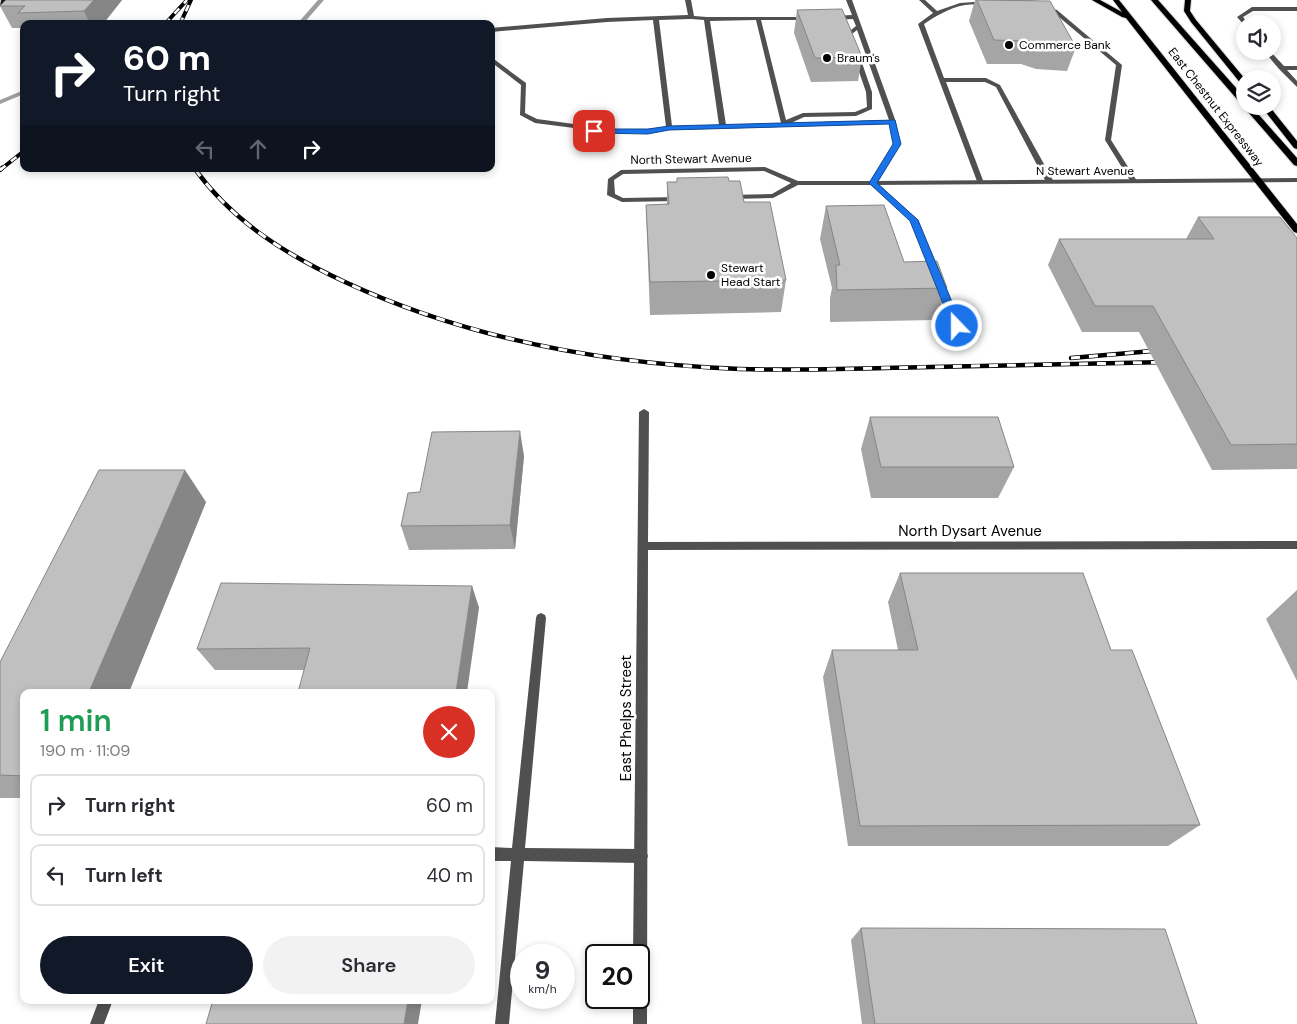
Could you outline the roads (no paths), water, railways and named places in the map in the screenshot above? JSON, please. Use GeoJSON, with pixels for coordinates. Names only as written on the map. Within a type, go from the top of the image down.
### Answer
{"type":"FeatureCollection","features":[{"type":"Feature","properties":{"kind":"main road"},"geometry":{"type":"LineString","coordinates":[[0,4],[4,0]]}},
{"type":"Feature","properties":{"kind":"main road"},"geometry":{"type":"LineString","coordinates":[[1095,0],[1133,22]]}},
{"type":"Feature","properties":{"kind":"main road","name":"East Chestnut Expressway"},"geometry":{"type":"LineString","coordinates":[[1116,0],[1297,230]]}},
{"type":"Feature","properties":{"kind":"main road","name":"East Chestnut Expressway"},"geometry":{"type":"LineString","coordinates":[[1154,0],[1236,94]]}},
{"type":"Feature","properties":{"kind":"main road"},"geometry":{"type":"LineString","coordinates":[[1188,0],[1187,11],[1236,72]]}},
{"type":"Feature","properties":{"kind":"main road","name":"East Chestnut Expressway"},"geometry":{"type":"LineString","coordinates":[[1255,115],[1297,163]]}},
{"type":"Feature","properties":{"kind":"main road"},"geometry":{"type":"LineString","coordinates":[[1272,115],[1297,146]]}},
{"type":"Feature","properties":{"kind":"street"},"geometry":{"type":"LineString","coordinates":[[688,0],[691,17]]}},
{"type":"Feature","properties":{"kind":"street"},"geometry":{"type":"LineString","coordinates":[[849,0],[893,122],[897,144],[872,183],[914,220],[957,326]]}},
{"type":"Feature","properties":{"kind":"street"},"geometry":{"type":"LineString","coordinates":[[922,0],[936,12]]}},
{"type":"Feature","properties":{"kind":"street"},"geometry":{"type":"LineString","coordinates":[[980,183],[921,24],[936,12],[967,2],[992,2]]}},
{"type":"Feature","properties":{"kind":"street"},"geometry":{"type":"LineString","coordinates":[[1036,4],[1055,12],[1119,65],[1108,140],[1133,181]]}},
{"type":"Feature","properties":{"kind":"street"},"geometry":{"type":"LineString","coordinates":[[1243,15],[1252,9],[1297,9]]}},
{"type":"Feature","properties":{"kind":"street"},"geometry":{"type":"LineString","coordinates":[[826,18],[854,17]]}},
{"type":"Feature","properties":{"kind":"street"},"geometry":{"type":"LineString","coordinates":[[656,18],[669,128]]}},
{"type":"Feature","properties":{"kind":"street"},"geometry":{"type":"LineString","coordinates":[[495,30],[607,20],[656,18],[816,18]]}},
{"type":"Feature","properties":{"kind":"street"},"geometry":{"type":"LineString","coordinates":[[707,19],[724,126]]}},
{"type":"Feature","properties":{"kind":"street"},"geometry":{"type":"LineString","coordinates":[[758,19],[784,124]]}},
{"type":"Feature","properties":{"kind":"street"},"geometry":{"type":"LineString","coordinates":[[784,124],[803,115],[856,114],[870,108],[869,92],[849,34],[858,27]]}},
{"type":"Feature","properties":{"kind":"street"},"geometry":{"type":"LineString","coordinates":[[1274,60],[1297,85]]}},
{"type":"Feature","properties":{"kind":"street"},"geometry":{"type":"LineString","coordinates":[[495,62],[524,84],[522,114],[535,121],[574,126],[594,131],[648,131],[669,128],[893,122]]}},
{"type":"Feature","properties":{"kind":"street"},"geometry":{"type":"LineString","coordinates":[[1280,68],[1297,68]]}},
{"type":"Feature","properties":{"kind":"street"},"geometry":{"type":"LineString","coordinates":[[941,80],[986,80],[998,86],[1050,182]]}},
{"type":"Feature","properties":{"kind":"street","name":"North Stewart Avenue"},"geometry":{"type":"LineString","coordinates":[[688,198],[622,200],[611,195],[611,179],[621,172],[765,169],[797,183],[872,183]]}},
{"type":"Feature","properties":{"kind":"street","name":"N Stewart Avenue"},"geometry":{"type":"LineString","coordinates":[[872,183],[1297,180]]}},
{"type":"Feature","properties":{"kind":"street","name":"North Stewart Avenue"},"geometry":{"type":"LineString","coordinates":[[726,197],[773,196],[797,183]]}},
{"type":"Feature","properties":{"kind":"street","name":"East Phelps Street"},"geometry":{"type":"LineString","coordinates":[[640,1024],[644,412]]}},
{"type":"Feature","properties":{"kind":"street","name":"North Dysart Avenue"},"geometry":{"type":"LineString","coordinates":[[643,546],[1297,546]]}},
{"type":"Feature","properties":{"kind":"street"},"geometry":{"type":"LineString","coordinates":[[502,1024],[541,618]]}},
{"type":"Feature","properties":{"kind":"street"},"geometry":{"type":"LineString","coordinates":[[495,854],[641,856]]}},
{"type":"Feature","properties":{"kind":"street"},"geometry":{"type":"LineString","coordinates":[[97,1024],[104,1004]]}},
{"type":"Feature","properties":{"kind":"waterway"},"geometry":{"type":"LineString","coordinates":[[304,20],[321,0]]}},
{"type":"Feature","properties":{"kind":"waterway"},"geometry":{"type":"LineString","coordinates":[[0,102],[20,94]]}},
{"type":"Feature","properties":{"kind":"railway"},"geometry":{"type":"LineString","coordinates":[[169,20],[187,0]]}},
{"type":"Feature","properties":{"kind":"railway"},"geometry":{"type":"LineString","coordinates":[[182,20],[191,0]]}},
{"type":"Feature","properties":{"kind":"railway"},"geometry":{"type":"LineString","coordinates":[[2,168],[0,170],[20,154]]}},
{"type":"Feature","properties":{"kind":"railway"},"geometry":{"type":"LineString","coordinates":[[197,172],[226,205],[244,221],[282,248],[323,272],[392,302],[440,319],[538,345],[639,361],[740,369],[788,370],[1168,362]]}},
{"type":"Feature","properties":{"kind":"railway"},"geometry":{"type":"LineString","coordinates":[[1071,358],[1164,350]]}},
{"type":"Feature","properties":{"kind":"place","name":"Commerce Bank"},"geometry":{"type":"Point","coordinates":[1009,45]}},
{"type":"Feature","properties":{"kind":"place","name":"Braum's"},"geometry":{"type":"Point","coordinates":[827,58]}},
{"type":"Feature","properties":{"kind":"place","name":"Stewart Head Start"},"geometry":{"type":"Point","coordinates":[711,275]}}]}
